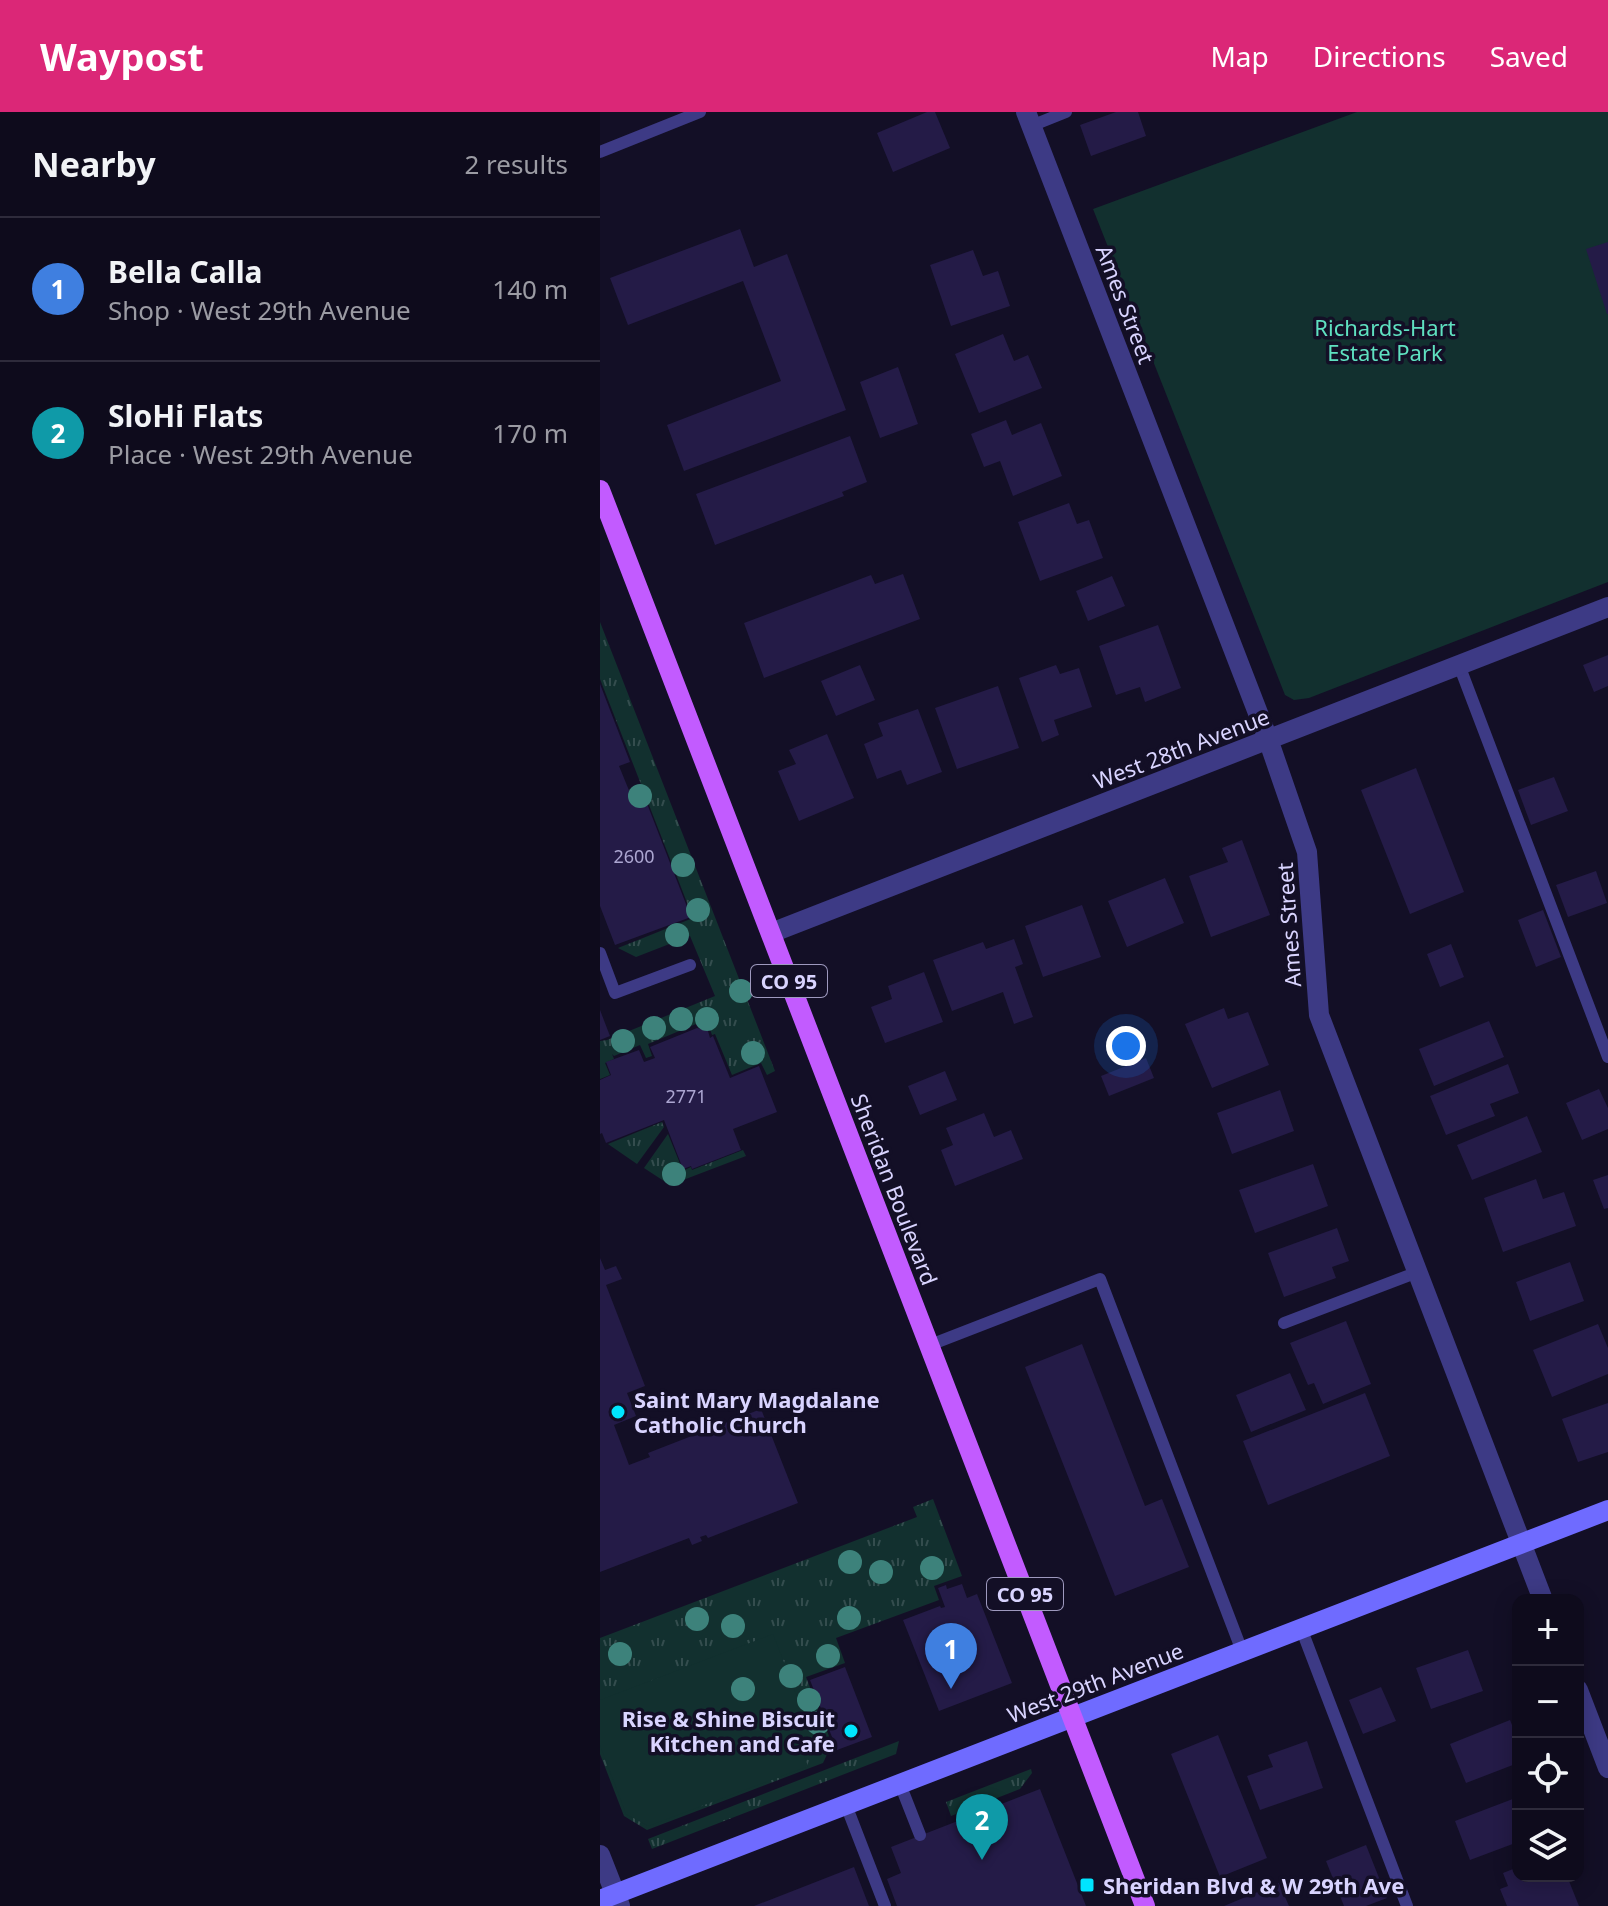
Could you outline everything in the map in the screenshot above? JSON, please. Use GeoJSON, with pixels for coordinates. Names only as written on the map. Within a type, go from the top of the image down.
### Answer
{"type":"FeatureCollection","features":[{"type":"Feature","properties":{"kind":"main road","name":"Sheridan Boulevard"},"geometry":{"type":"LineString","coordinates":[[600,490],[1145,1906]]}},
{"type":"Feature","properties":{"kind":"street","name":"Ames Street"},"geometry":{"type":"LineString","coordinates":[[1028,119],[1268,739],[1307,852],[1319,1015],[1541,1594]]}},
{"type":"Feature","properties":{"kind":"street","name":"West 28th Avenue"},"geometry":{"type":"LineString","coordinates":[[771,933],[1608,607]]}},
{"type":"Feature","properties":{"kind":"street","name":"West 29th Avenue"},"geometry":{"type":"LineString","coordinates":[[612,1900],[846,1805],[1608,1510]]}},
{"type":"Feature","properties":{"kind":"street"},"geometry":{"type":"LineString","coordinates":[[1584,1706],[1608,1768]]}},
{"type":"Feature","properties":{"kind":"street"},"geometry":{"type":"LineString","coordinates":[[600,1855],[612,1900]]}},
{"type":"Feature","properties":{"kind":"lane"},"geometry":{"type":"LineString","coordinates":[[600,152],[700,112]]}},
{"type":"Feature","properties":{"kind":"lane"},"geometry":{"type":"LineString","coordinates":[[1028,119],[1066,112]]}},
{"type":"Feature","properties":{"kind":"lane"},"geometry":{"type":"LineString","coordinates":[[1459,665],[1608,1057]]}},
{"type":"Feature","properties":{"kind":"lane"},"geometry":{"type":"LineString","coordinates":[[600,953],[615,993],[690,965]]}},
{"type":"Feature","properties":{"kind":"lane"},"geometry":{"type":"LineString","coordinates":[[1284,1323],[1418,1272]]}},
{"type":"Feature","properties":{"kind":"lane"},"geometry":{"type":"LineString","coordinates":[[930,1345],[1100,1279],[1242,1651]]}},
{"type":"Feature","properties":{"kind":"lane"},"geometry":{"type":"LineString","coordinates":[[1301,1628],[1407,1906]]}},
{"type":"Feature","properties":{"kind":"lane"},"geometry":{"type":"LineString","coordinates":[[900,1784],[920,1835]]}},
{"type":"Feature","properties":{"kind":"lane"},"geometry":{"type":"LineString","coordinates":[[846,1805],[885,1906]]}},
{"type":"Feature","properties":{"kind":"green space","name":"Richards-Hart Estate Park"},"geometry":{"type":"Polygon","coordinates":[[[1357,112],[1608,112],[1608,582],[1309,698],[1294,700],[1285,695],[1093,209],[1357,112]]]}},
{"type":"Feature","properties":{"kind":"green space"},"geometry":{"type":"Polygon","coordinates":[[[600,622],[775,1071],[767,1075],[761,1063],[732,1075],[715,1034],[696,1024],[648,1044],[652,1056],[646,1058],[640,1045],[614,1056],[612,1054],[614,1059],[605,1063],[610,1075],[600,1079],[600,1041],[715,996],[690,936],[636,957],[618,948],[693,918],[600,679],[600,622]]]}},
{"type":"Feature","properties":{"kind":"green space"},"geometry":{"type":"Polygon","coordinates":[[[662,1122],[664,1127],[637,1164],[608,1144],[662,1122]]]}},
{"type":"Feature","properties":{"kind":"green space"},"geometry":{"type":"Polygon","coordinates":[[[668,1134],[683,1171],[743,1150],[746,1156],[670,1185],[644,1168],[668,1134]]]}},
{"type":"Feature","properties":{"kind":"green space"},"geometry":{"type":"Polygon","coordinates":[[[933,1499],[962,1576],[934,1586],[939,1600],[836,1638],[845,1663],[806,1677],[832,1744],[823,1763],[647,1830],[624,1816],[600,1754],[600,1638],[917,1517],[913,1507],[933,1499]]]}},
{"type":"Feature","properties":{"kind":"green space"},"geometry":{"type":"Polygon","coordinates":[[[773,1634],[818,1751],[804,1756],[808,1766],[648,1826],[626,1814],[600,1745],[600,1700],[773,1634]]]}},
{"type":"Feature","properties":{"kind":"green space"},"geometry":{"type":"Polygon","coordinates":[[[899,1741],[896,1754],[652,1849],[648,1839],[899,1741]]]}},
{"type":"Feature","properties":{"kind":"green space"},"geometry":{"type":"Polygon","coordinates":[[[1031,1769],[1032,1773],[1020,1789],[951,1816],[946,1802],[1031,1769]]]}},
{"type":"Feature","properties":{"kind":"building"},"geometry":{"type":"Polygon","coordinates":[[[927,112],[935,112],[950,148],[893,172],[877,133],[927,112]]]}},
{"type":"Feature","properties":{"kind":"building"},"geometry":{"type":"Polygon","coordinates":[[[1116,112],[1138,112],[1146,136],[1091,156],[1080,125],[1116,112]]]}},
{"type":"Feature","properties":{"kind":"building"},"geometry":{"type":"Polygon","coordinates":[[[740,229],[754,267],[787,254],[846,410],[684,471],[667,425],[781,381],[743,281],[628,325],[610,278],[740,229]]]}},
{"type":"Feature","properties":{"kind":"building"},"geometry":{"type":"Polygon","coordinates":[[[1608,242],[1608,314],[1607,314],[1586,249],[1608,242]]]}},
{"type":"Feature","properties":{"kind":"building"},"geometry":{"type":"Polygon","coordinates":[[[973,250],[983,276],[998,271],[1010,306],[951,326],[930,265],[973,250]]]}},
{"type":"Feature","properties":{"kind":"building"},"geometry":{"type":"Polygon","coordinates":[[[1003,334],[1014,361],[1028,355],[1042,388],[979,413],[955,354],[1003,334]]]}},
{"type":"Feature","properties":{"kind":"building"},"geometry":{"type":"Polygon","coordinates":[[[898,367],[918,424],[880,438],[860,382],[898,367]]]}},
{"type":"Feature","properties":{"kind":"building"},"geometry":{"type":"Polygon","coordinates":[[[1006,420],[1012,435],[1041,423],[1062,476],[1013,496],[1000,461],[984,467],[971,434],[1006,420]]]}},
{"type":"Feature","properties":{"kind":"building"},"geometry":{"type":"Polygon","coordinates":[[[850,436],[867,482],[842,492],[844,496],[715,545],[696,494],[850,436]]]}},
{"type":"Feature","properties":{"kind":"building"},"geometry":{"type":"Polygon","coordinates":[[[1069,503],[1077,524],[1089,520],[1103,558],[1040,581],[1018,522],[1069,503]]]}},
{"type":"Feature","properties":{"kind":"building"},"geometry":{"type":"Polygon","coordinates":[[[903,574],[920,619],[764,678],[744,623],[871,575],[875,584],[903,574]]]}},
{"type":"Feature","properties":{"kind":"building"},"geometry":{"type":"Polygon","coordinates":[[[1112,576],[1125,606],[1088,621],[1076,591],[1112,576]]]}},
{"type":"Feature","properties":{"kind":"building"},"geometry":{"type":"Polygon","coordinates":[[[1158,625],[1181,688],[1145,702],[1140,687],[1116,695],[1099,646],[1158,625]]]}},
{"type":"Feature","properties":{"kind":"building"},"geometry":{"type":"Polygon","coordinates":[[[1608,655],[1608,686],[1594,692],[1583,665],[1608,655]]]}},
{"type":"Feature","properties":{"kind":"building"},"geometry":{"type":"Polygon","coordinates":[[[860,665],[875,700],[836,716],[821,681],[860,665]]]}},
{"type":"Feature","properties":{"kind":"building"},"geometry":{"type":"Polygon","coordinates":[[[1056,665],[1060,674],[1079,668],[1092,707],[1054,720],[1059,735],[1042,742],[1019,678],[1056,665]]]}},
{"type":"Feature","properties":{"kind":"building"},"geometry":{"type":"Polygon","coordinates":[[[600,684],[630,762],[619,766],[635,805],[646,801],[691,917],[615,945],[600,906],[600,684]]]}},
{"type":"Feature","properties":{"kind":"building"},"geometry":{"type":"Polygon","coordinates":[[[998,686],[1019,748],[957,769],[935,708],[998,686]]]}},
{"type":"Feature","properties":{"kind":"building"},"geometry":{"type":"Polygon","coordinates":[[[918,709],[942,772],[907,785],[901,770],[877,779],[864,744],[883,736],[878,723],[918,709]]]}},
{"type":"Feature","properties":{"kind":"building"},"geometry":{"type":"Polygon","coordinates":[[[827,734],[854,798],[799,821],[778,771],[796,764],[789,750],[827,734]]]}},
{"type":"Feature","properties":{"kind":"building"},"geometry":{"type":"Polygon","coordinates":[[[1416,768],[1464,892],[1410,914],[1361,790],[1416,768]]]}},
{"type":"Feature","properties":{"kind":"building"},"geometry":{"type":"Polygon","coordinates":[[[1554,777],[1568,811],[1531,825],[1518,790],[1554,777]]]}},
{"type":"Feature","properties":{"kind":"building"},"geometry":{"type":"Polygon","coordinates":[[[1242,840],[1270,915],[1211,937],[1189,876],[1228,862],[1222,848],[1242,840]]]}},
{"type":"Feature","properties":{"kind":"building"},"geometry":{"type":"Polygon","coordinates":[[[1596,871],[1607,903],[1568,917],[1556,885],[1596,871]]]}},
{"type":"Feature","properties":{"kind":"building"},"geometry":{"type":"Polygon","coordinates":[[[1165,878],[1184,923],[1127,947],[1108,901],[1165,878]]]}},
{"type":"Feature","properties":{"kind":"building"},"geometry":{"type":"Polygon","coordinates":[[[1082,905],[1101,957],[1043,977],[1025,926],[1082,905]]]}},
{"type":"Feature","properties":{"kind":"building"},"geometry":{"type":"Polygon","coordinates":[[[1543,910],[1561,957],[1536,967],[1518,920],[1543,910]]]}},
{"type":"Feature","properties":{"kind":"building"},"geometry":{"type":"Polygon","coordinates":[[[1014,939],[1023,964],[1015,967],[1033,1017],[1014,1024],[1003,992],[952,1011],[933,960],[983,942],[986,949],[1014,939]]]}},
{"type":"Feature","properties":{"kind":"building"},"geometry":{"type":"Polygon","coordinates":[[[1451,944],[1464,977],[1440,987],[1427,954],[1451,944]]]}},
{"type":"Feature","properties":{"kind":"building"},"geometry":{"type":"Polygon","coordinates":[[[924,972],[943,1022],[885,1043],[871,1007],[892,999],[888,986],[924,972]]]}},
{"type":"Feature","properties":{"kind":"building"},"geometry":{"type":"Polygon","coordinates":[[[1224,1008],[1228,1019],[1248,1012],[1269,1065],[1212,1088],[1185,1024],[1224,1008]]]}},
{"type":"Feature","properties":{"kind":"building"},"geometry":{"type":"Polygon","coordinates":[[[600,1010],[610,1036],[600,1040],[600,1010]]]}},
{"type":"Feature","properties":{"kind":"building"},"geometry":{"type":"Polygon","coordinates":[[[1489,1021],[1504,1057],[1434,1086],[1419,1049],[1489,1021]]]}},
{"type":"Feature","properties":{"kind":"building"},"geometry":{"type":"Polygon","coordinates":[[[697,1028],[708,1031],[710,1038],[713,1036],[730,1078],[759,1066],[777,1112],[733,1129],[741,1150],[692,1169],[691,1166],[683,1169],[664,1120],[606,1143],[600,1134],[600,1080],[611,1075],[606,1062],[639,1050],[644,1062],[655,1058],[650,1047],[697,1028]]]}},
{"type":"Feature","properties":{"kind":"building"},"geometry":{"type":"Polygon","coordinates":[[[1146,1058],[1154,1078],[1109,1096],[1101,1076],[1146,1058]]]}},
{"type":"Feature","properties":{"kind":"building"},"geometry":{"type":"Polygon","coordinates":[[[1508,1064],[1519,1093],[1490,1104],[1495,1116],[1446,1135],[1430,1096],[1508,1064]]]}},
{"type":"Feature","properties":{"kind":"building"},"geometry":{"type":"Polygon","coordinates":[[[945,1071],[957,1100],[920,1115],[908,1086],[945,1071]]]}},
{"type":"Feature","properties":{"kind":"building"},"geometry":{"type":"Polygon","coordinates":[[[1599,1089],[1608,1108],[1608,1129],[1582,1140],[1566,1103],[1599,1089]]]}},
{"type":"Feature","properties":{"kind":"building"},"geometry":{"type":"Polygon","coordinates":[[[1280,1090],[1294,1131],[1232,1154],[1217,1113],[1280,1090]]]}},
{"type":"Feature","properties":{"kind":"building"},"geometry":{"type":"Polygon","coordinates":[[[984,1113],[994,1137],[1011,1130],[1023,1159],[955,1186],[941,1150],[953,1145],[946,1128],[984,1113]]]}},
{"type":"Feature","properties":{"kind":"building"},"geometry":{"type":"Polygon","coordinates":[[[1527,1116],[1542,1152],[1472,1180],[1457,1145],[1527,1116]]]}},
{"type":"Feature","properties":{"kind":"building"},"geometry":{"type":"Polygon","coordinates":[[[1313,1164],[1328,1206],[1255,1233],[1239,1190],[1313,1164]]]}},
{"type":"Feature","properties":{"kind":"building"},"geometry":{"type":"Polygon","coordinates":[[[1608,1175],[1608,1208],[1604,1209],[1593,1180],[1608,1175]]]}},
{"type":"Feature","properties":{"kind":"building"},"geometry":{"type":"Polygon","coordinates":[[[1536,1179],[1543,1199],[1564,1192],[1576,1226],[1503,1252],[1484,1198],[1536,1179]]]}},
{"type":"Feature","properties":{"kind":"building"},"geometry":{"type":"Polygon","coordinates":[[[1337,1228],[1349,1261],[1332,1267],[1336,1278],[1284,1297],[1268,1253],[1337,1228]]]}},
{"type":"Feature","properties":{"kind":"building","name":"Saint Mary Magdalane Catholic Church"},"geometry":{"type":"Polygon","coordinates":[[[600,1258],[605,1270],[616,1266],[622,1279],[606,1285],[645,1386],[627,1393],[636,1416],[614,1425],[629,1465],[650,1457],[648,1453],[761,1409],[798,1503],[708,1538],[706,1535],[700,1537],[702,1541],[692,1545],[689,1538],[600,1572],[600,1258]]]}},
{"type":"Feature","properties":{"kind":"building"},"geometry":{"type":"Polygon","coordinates":[[[1570,1262],[1584,1301],[1530,1321],[1516,1282],[1570,1262]]]}},
{"type":"Feature","properties":{"kind":"building"},"geometry":{"type":"Polygon","coordinates":[[[1346,1321],[1371,1384],[1323,1404],[1314,1383],[1308,1385],[1290,1343],[1346,1321]]]}},
{"type":"Feature","properties":{"kind":"building"},"geometry":{"type":"Polygon","coordinates":[[[1598,1324],[1608,1348],[1608,1374],[1552,1397],[1533,1350],[1598,1324]]]}},
{"type":"Feature","properties":{"kind":"building"},"geometry":{"type":"Polygon","coordinates":[[[1082,1344],[1145,1506],[1162,1499],[1189,1567],[1115,1596],[1025,1367],[1082,1344]]]}},
{"type":"Feature","properties":{"kind":"building"},"geometry":{"type":"Polygon","coordinates":[[[1290,1373],[1306,1410],[1251,1432],[1236,1395],[1290,1373]]]}},
{"type":"Feature","properties":{"kind":"building"},"geometry":{"type":"Polygon","coordinates":[[[1365,1393],[1390,1456],[1268,1505],[1243,1441],[1365,1393]]]}},
{"type":"Feature","properties":{"kind":"building"},"geometry":{"type":"Polygon","coordinates":[[[1608,1403],[1608,1452],[1578,1462],[1562,1419],[1608,1403]]]}},
{"type":"Feature","properties":{"kind":"building"},"geometry":{"type":"Polygon","coordinates":[[[962,1584],[967,1598],[977,1594],[1012,1683],[939,1711],[903,1620],[940,1606],[945,1607],[938,1588],[946,1585],[947,1589],[962,1584]]]}},
{"type":"Feature","properties":{"kind":"building"},"geometry":{"type":"Polygon","coordinates":[[[1468,1650],[1483,1691],[1431,1709],[1416,1668],[1468,1650]]]}},
{"type":"Feature","properties":{"kind":"building"},"geometry":{"type":"Polygon","coordinates":[[[845,1667],[872,1737],[837,1750],[810,1680],[845,1667]]]}},
{"type":"Feature","properties":{"kind":"building"},"geometry":{"type":"Polygon","coordinates":[[[1381,1687],[1396,1721],[1363,1734],[1349,1700],[1381,1687]]]}},
{"type":"Feature","properties":{"kind":"building"},"geometry":{"type":"Polygon","coordinates":[[[1510,1720],[1512,1765],[1466,1783],[1450,1744],[1510,1720]]]}},
{"type":"Feature","properties":{"kind":"building"},"geometry":{"type":"Polygon","coordinates":[[[1218,1735],[1267,1858],[1220,1877],[1171,1754],[1218,1735]]]}},
{"type":"Feature","properties":{"kind":"building"},"geometry":{"type":"Polygon","coordinates":[[[1307,1741],[1323,1788],[1260,1810],[1247,1776],[1273,1767],[1268,1755],[1307,1741]]]}},
{"type":"Feature","properties":{"kind":"building"},"geometry":{"type":"Polygon","coordinates":[[[1040,1789],[1086,1906],[897,1906],[887,1879],[901,1873],[891,1847],[1040,1789]]]}},
{"type":"Feature","properties":{"kind":"building"},"geometry":{"type":"Polygon","coordinates":[[[1512,1799],[1512,1844],[1470,1860],[1455,1821],[1512,1799]]]}},
{"type":"Feature","properties":{"kind":"building"},"geometry":{"type":"Polygon","coordinates":[[[1366,1845],[1387,1898],[1366,1906],[1344,1906],[1326,1861],[1366,1845]]]}},
{"type":"Feature","properties":{"kind":"building"},"geometry":{"type":"Polygon","coordinates":[[[854,1867],[869,1906],[754,1906],[854,1867]]]}},
{"type":"Feature","properties":{"kind":"building"},"geometry":{"type":"Polygon","coordinates":[[[1512,1869],[1512,1882],[1569,1882],[1579,1906],[1507,1906],[1500,1889],[1508,1886],[1503,1873],[1512,1869]]]}},
{"type":"Feature","properties":{"kind":"building"},"geometry":{"type":"Polygon","coordinates":[[[1279,1883],[1289,1906],[1224,1906],[1279,1883]]]}},
{"type":"Feature","properties":{"kind":"place","name":"Saint Mary Magdalane Catholic Church"},"geometry":{"type":"Point","coordinates":[618,1412]}},
{"type":"Feature","properties":{"kind":"place","name":"Bella Calla"},"geometry":{"type":"Point","coordinates":[951,1689]}},
{"type":"Feature","properties":{"kind":"place","name":"Rise & Shine Biscuit Kitchen and Cafe"},"geometry":{"type":"Point","coordinates":[851,1731]}},
{"type":"Feature","properties":{"kind":"place","name":"SloHi Flats"},"geometry":{"type":"Point","coordinates":[982,1860]}},
{"type":"Feature","properties":{"kind":"place","name":"Sheridan Blvd & W 29th Ave"},"geometry":{"type":"Point","coordinates":[1087,1885]}}]}
